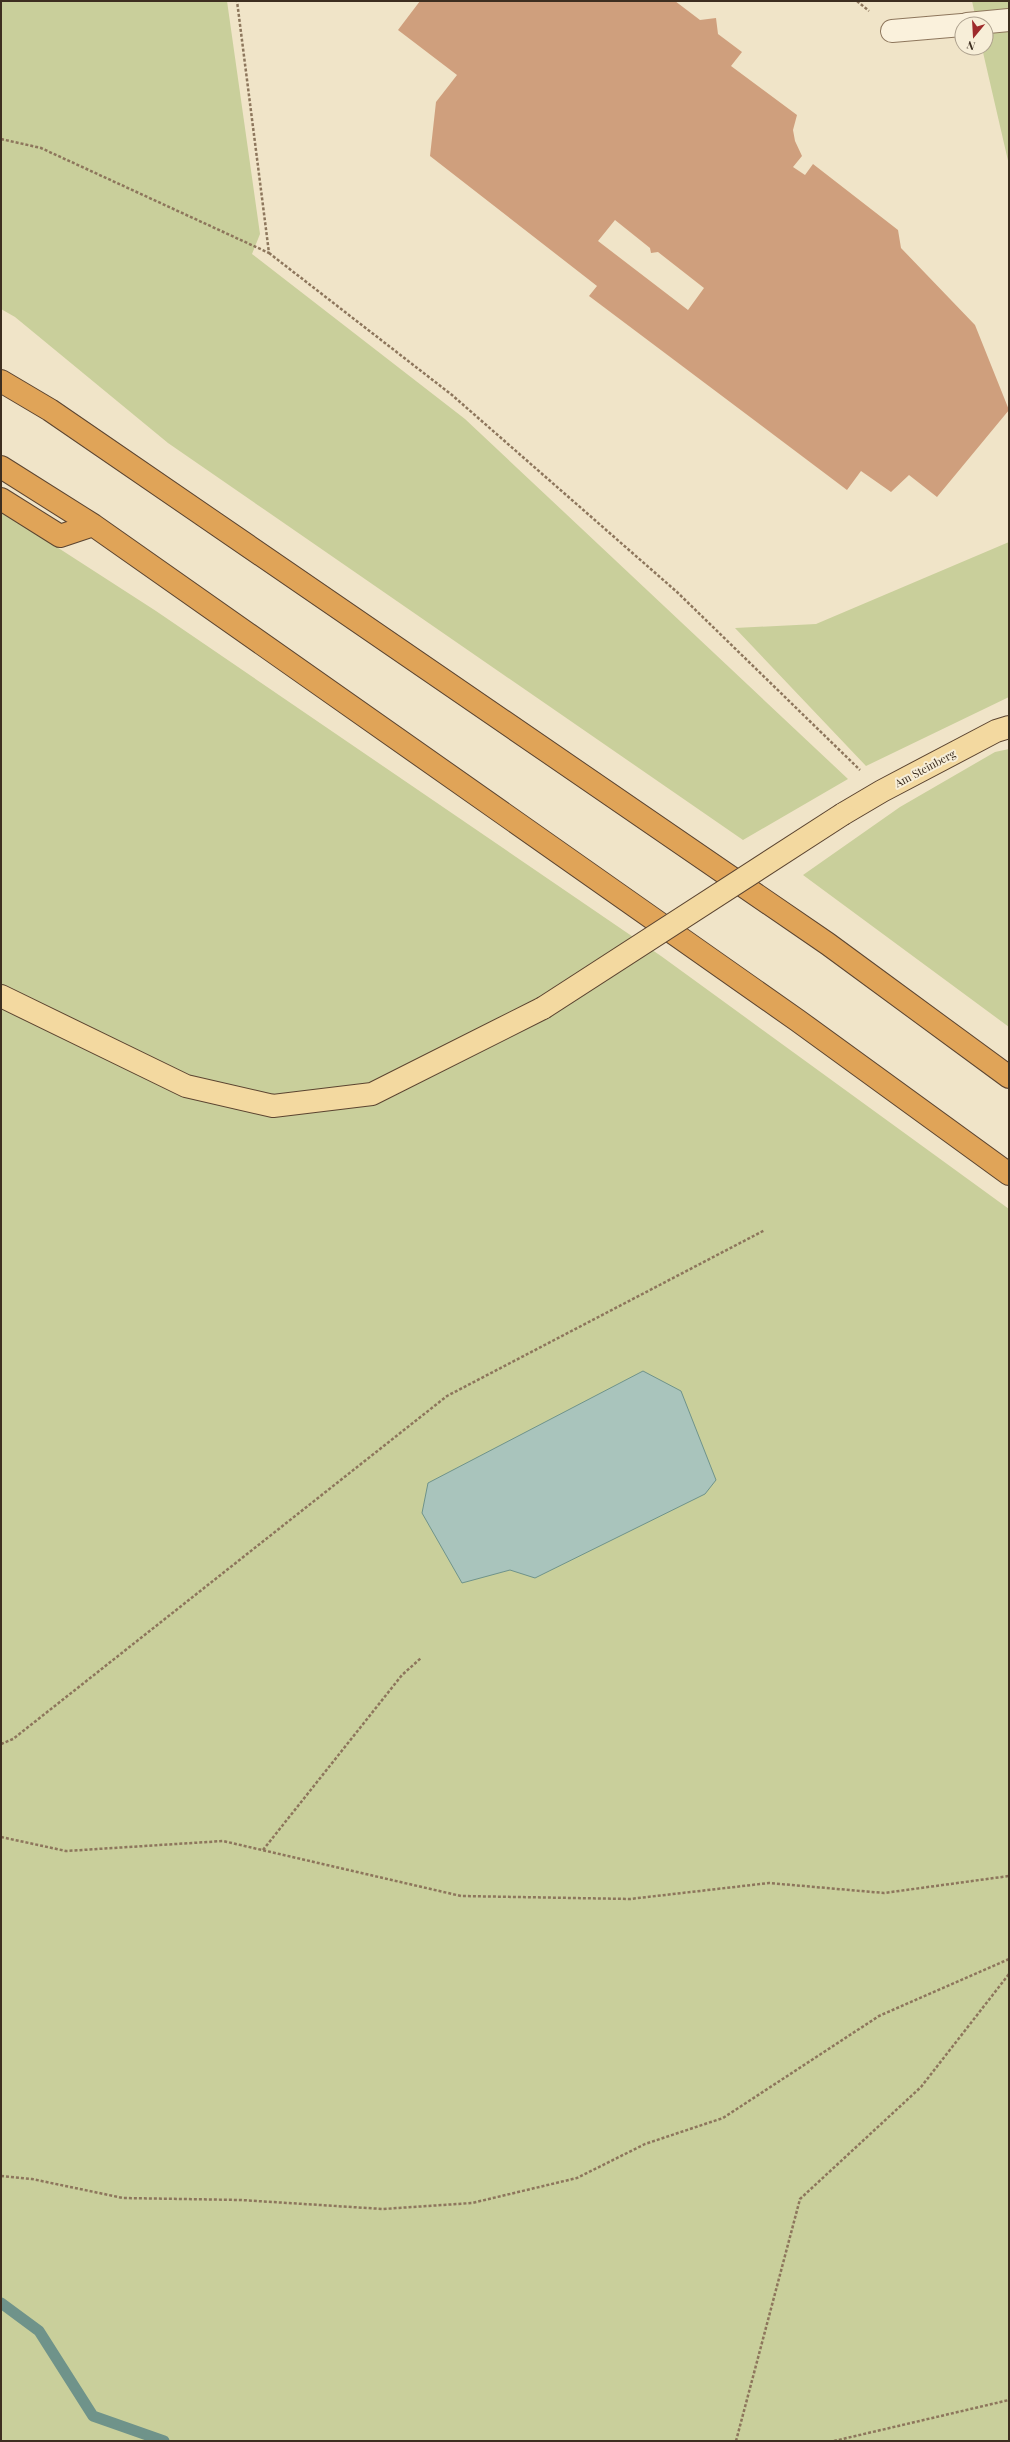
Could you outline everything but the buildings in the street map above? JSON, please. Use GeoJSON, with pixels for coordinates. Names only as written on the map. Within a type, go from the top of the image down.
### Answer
{"type":"FeatureCollection","features":[{"type":"Feature","properties":{"kind":"highway"},"geometry":{"type":"LineString","coordinates":[[1,381],[50,410],[828,944],[1009,1077]]}},
{"type":"Feature","properties":{"kind":"highway"},"geometry":{"type":"LineString","coordinates":[[1,467],[93,525],[803,1025],[1009,1174]]}},
{"type":"Feature","properties":{"kind":"highway"},"geometry":{"type":"LineString","coordinates":[[1,499],[60,536],[93,525]]}},
{"type":"Feature","properties":{"kind":"main road","name":"Am Steinberg"},"geometry":{"type":"LineString","coordinates":[[1,996],[186,1086],[273,1106],[372,1094],[543,1008],[843,814],[882,791],[996,731],[1009,727]]}},
{"type":"Feature","properties":{"kind":"lane"},"geometry":{"type":"LineString","coordinates":[[994,21],[1009,20]]}},
{"type":"Feature","properties":{"kind":"lane"},"geometry":{"type":"LineString","coordinates":[[892,32],[954,25]]}},
{"type":"Feature","properties":{"kind":"path"},"geometry":{"type":"LineString","coordinates":[[237,1],[269,253]]}},
{"type":"Feature","properties":{"kind":"path"},"geometry":{"type":"LineString","coordinates":[[1,139],[41,148],[269,253],[452,395],[677,592],[882,791]]}},
{"type":"Feature","properties":{"kind":"path"},"geometry":{"type":"LineString","coordinates":[[1,1744],[13,1739],[447,1396],[765,1230]]}},
{"type":"Feature","properties":{"kind":"path"},"geometry":{"type":"LineString","coordinates":[[263,1850],[402,1675],[421,1658]]}},
{"type":"Feature","properties":{"kind":"path"},"geometry":{"type":"LineString","coordinates":[[1,1837],[66,1851],[223,1841],[461,1896],[630,1899],[769,1883],[884,1893],[1009,1876]]}},
{"type":"Feature","properties":{"kind":"path"},"geometry":{"type":"LineString","coordinates":[[1,2176],[32,2179],[123,2198],[241,2200],[383,2209],[472,2203],[577,2178],[645,2144],[723,2118],[878,2016],[1009,1959]]}},
{"type":"Feature","properties":{"kind":"path"},"geometry":{"type":"LineString","coordinates":[[736,2441],[800,2199],[921,2087],[1009,1974]]}},
{"type":"Feature","properties":{"kind":"path"},"geometry":{"type":"LineString","coordinates":[[834,2441],[1009,2400]]}},
{"type":"Feature","properties":{"kind":"green space"},"geometry":{"type":"Polygon","coordinates":[[[1,1],[227,1],[260,234],[252,254],[465,419],[848,779],[743,840],[168,443],[15,317],[1,309],[1,1]]]}},
{"type":"Feature","properties":{"kind":"green space"},"geometry":{"type":"Polygon","coordinates":[[[972,1],[1009,1],[1009,165],[984,56],[994,56],[994,16],[975,16],[972,1]]]}},
{"type":"Feature","properties":{"kind":"green space"},"geometry":{"type":"Polygon","coordinates":[[[1,511],[156,611],[661,956],[1009,1209],[1009,2441],[1,2441],[1,511]]]}},
{"type":"Feature","properties":{"kind":"green space"},"geometry":{"type":"Polygon","coordinates":[[[1009,542],[1009,697],[866,766],[735,628],[816,624],[1009,542]]]}},
{"type":"Feature","properties":{"kind":"green space"},"geometry":{"type":"Polygon","coordinates":[[[1009,749],[1009,1027],[803,875],[900,807],[995,752],[1009,749]]]}},
{"type":"Feature","properties":{"kind":"water"},"geometry":{"type":"Polygon","coordinates":[[[643,1371],[681,1391],[716,1480],[705,1494],[535,1578],[510,1570],[462,1583],[422,1513],[428,1483],[643,1371]]]}},
{"type":"Feature","properties":{"kind":"waterway"},"geometry":{"type":"LineString","coordinates":[[1,2303],[39,2331],[93,2416],[164,2441]]}}]}
